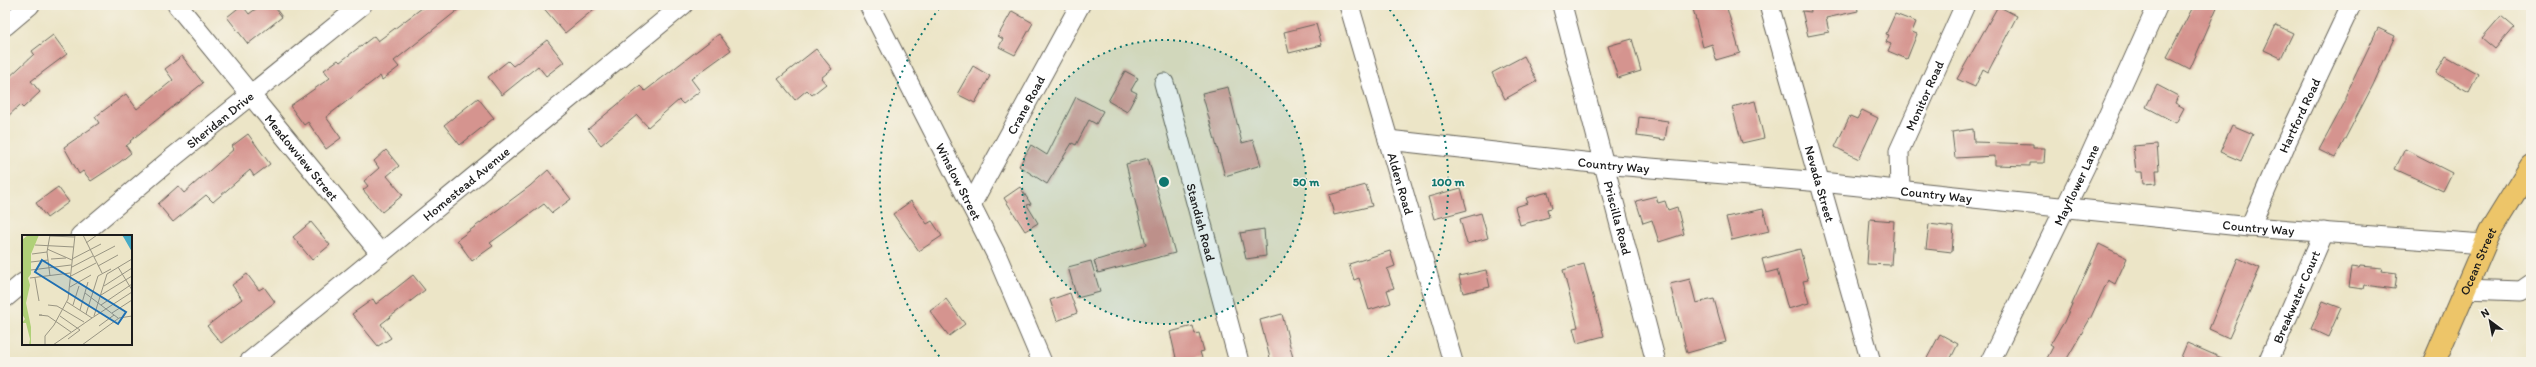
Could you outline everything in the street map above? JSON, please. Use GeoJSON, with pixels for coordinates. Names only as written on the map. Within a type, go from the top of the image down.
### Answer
{"type":"FeatureCollection","features":[{"type":"Feature","properties":{"kind":"main road","name":"Ocean Street"},"geometry":{"type":"LineString","coordinates":[[2434,362],[2484,244],[2508,201],[2531,166]]}},
{"type":"Feature","properties":{"kind":"street"},"geometry":{"type":"LineString","coordinates":[[5,26],[30,5]]}},
{"type":"Feature","properties":{"kind":"street","name":"Meadowview Street"},"geometry":{"type":"LineString","coordinates":[[177,5],[381,254]]}},
{"type":"Feature","properties":{"kind":"street","name":"Sheridan Drive"},"geometry":{"type":"LineString","coordinates":[[81,235],[171,159],[362,5]]}},
{"type":"Feature","properties":{"kind":"street","name":"Homestead Avenue"},"geometry":{"type":"LineString","coordinates":[[249,362],[683,5]]}},
{"type":"Feature","properties":{"kind":"street","name":"Winslow Street"},"geometry":{"type":"LineString","coordinates":[[869,5],[997,256],[1042,362]]}},
{"type":"Feature","properties":{"kind":"street","name":"Crane Road"},"geometry":{"type":"LineString","coordinates":[[971,205],[1080,5]]}},
{"type":"Feature","properties":{"kind":"street","name":"Alden Road"},"geometry":{"type":"LineString","coordinates":[[1349,5],[1453,362]]}},
{"type":"Feature","properties":{"kind":"street","name":"Priscilla Road"},"geometry":{"type":"LineString","coordinates":[[1562,5],[1602,164],[1656,362]]}},
{"type":"Feature","properties":{"kind":"street","name":"Nevada Street"},"geometry":{"type":"LineString","coordinates":[[1769,5],[1821,182],[1871,362]]}},
{"type":"Feature","properties":{"kind":"street","name":"Monitor Road"},"geometry":{"type":"LineString","coordinates":[[1900,190],[1899,151],[1965,5]]}},
{"type":"Feature","properties":{"kind":"street","name":"Mayflower Lane"},"geometry":{"type":"LineString","coordinates":[[1990,362],[2064,208],[2158,5]]}},
{"type":"Feature","properties":{"kind":"street","name":"Hartford Road"},"geometry":{"type":"LineString","coordinates":[[2250,227],[2287,141],[2351,5]]}},
{"type":"Feature","properties":{"kind":"street","name":"Standish Road"},"geometry":{"type":"LineString","coordinates":[[1164,83],[1239,362]]}},
{"type":"Feature","properties":{"kind":"street","name":"Country Way"},"geometry":{"type":"LineString","coordinates":[[1388,140],[1602,164],[1821,182],[2250,227],[2484,244]]}},
{"type":"Feature","properties":{"kind":"street","name":"Breakwater Court"},"geometry":{"type":"LineString","coordinates":[[2268,362],[2324,232]]}},
{"type":"Feature","properties":{"kind":"street"},"geometry":{"type":"LineString","coordinates":[[2465,289],[2521,292],[2531,284]]}},
{"type":"Feature","properties":{"kind":"street"},"geometry":{"type":"LineString","coordinates":[[5,298],[22,285]]}},
{"type":"Feature","properties":{"kind":"building"},"geometry":{"type":"Polygon","coordinates":[[[242,5],[249,14],[261,5],[273,5],[282,17],[248,44],[227,17],[242,5]]]}},
{"type":"Feature","properties":{"kind":"building"},"geometry":{"type":"Polygon","coordinates":[[[426,5],[464,5],[394,61],[399,67],[382,80],[380,76],[326,117],[341,138],[326,149],[308,122],[304,125],[290,106],[330,78],[324,70],[338,60],[340,62],[374,36],[378,41],[426,5]]]}},
{"type":"Feature","properties":{"kind":"building"},"geometry":{"type":"Polygon","coordinates":[[[541,5],[599,5],[565,33],[541,5]]]}},
{"type":"Feature","properties":{"kind":"building"},"geometry":{"type":"Polygon","coordinates":[[[1692,5],[1726,5],[1740,53],[1716,60],[1712,44],[1703,47],[1692,5]]]}},
{"type":"Feature","properties":{"kind":"building"},"geometry":{"type":"Polygon","coordinates":[[[1810,5],[1857,5],[1858,11],[1826,18],[1829,32],[1808,36],[1802,11],[1811,12],[1810,5]]]}},
{"type":"Feature","properties":{"kind":"building"},"geometry":{"type":"Polygon","coordinates":[[[2194,5],[2218,5],[2190,69],[2167,57],[2194,5]]]}},
{"type":"Feature","properties":{"kind":"building"},"geometry":{"type":"Polygon","coordinates":[[[1998,6],[2017,16],[1988,72],[1983,69],[1975,87],[1957,79],[1998,6]]]}},
{"type":"Feature","properties":{"kind":"building"},"geometry":{"type":"Polygon","coordinates":[[[1012,11],[1033,23],[1015,55],[999,47],[1003,39],[998,36],[1012,11]]]}},
{"type":"Feature","properties":{"kind":"building"},"geometry":{"type":"Polygon","coordinates":[[[1895,14],[1916,22],[1912,32],[1917,34],[1907,59],[1888,51],[1891,44],[1886,42],[1889,35],[1886,34],[1895,14]]]}},
{"type":"Feature","properties":{"kind":"building"},"geometry":{"type":"Polygon","coordinates":[[[2501,16],[2514,27],[2495,49],[2482,38],[2501,16]]]}},
{"type":"Feature","properties":{"kind":"building"},"geometry":{"type":"Polygon","coordinates":[[[1316,24],[1322,45],[1289,53],[1284,32],[1316,24]]]}},
{"type":"Feature","properties":{"kind":"building"},"geometry":{"type":"Polygon","coordinates":[[[2276,25],[2293,33],[2281,58],[2264,50],[2276,25]]]}},
{"type":"Feature","properties":{"kind":"building"},"geometry":{"type":"Polygon","coordinates":[[[2378,28],[2395,36],[2373,85],[2335,158],[2319,150],[2345,102],[2345,97],[2378,28]]]}},
{"type":"Feature","properties":{"kind":"building"},"geometry":{"type":"Polygon","coordinates":[[[719,34],[731,50],[691,79],[700,91],[683,104],[679,100],[648,127],[637,115],[601,145],[588,129],[640,86],[645,91],[719,34]]]}},
{"type":"Feature","properties":{"kind":"building"},"geometry":{"type":"Polygon","coordinates":[[[53,35],[67,54],[31,81],[40,92],[23,108],[20,105],[5,119],[5,81],[34,54],[32,51],[53,35]]]}},
{"type":"Feature","properties":{"kind":"building"},"geometry":{"type":"Polygon","coordinates":[[[1632,39],[1641,71],[1618,78],[1608,46],[1632,39]]]}},
{"type":"Feature","properties":{"kind":"building"},"geometry":{"type":"Polygon","coordinates":[[[547,40],[564,62],[546,76],[538,66],[502,95],[488,77],[508,61],[513,66],[547,40]]]}},
{"type":"Feature","properties":{"kind":"building"},"geometry":{"type":"Polygon","coordinates":[[[816,49],[832,69],[821,78],[826,84],[812,95],[807,90],[795,100],[778,79],[816,49]]]}},
{"type":"Feature","properties":{"kind":"building"},"geometry":{"type":"Polygon","coordinates":[[[182,56],[203,83],[130,141],[131,142],[126,146],[131,153],[120,162],[91,181],[83,171],[79,174],[64,147],[99,123],[95,117],[126,94],[137,109],[173,80],[165,69],[182,56]]]}},
{"type":"Feature","properties":{"kind":"building"},"geometry":{"type":"Polygon","coordinates":[[[1524,56],[1537,81],[1505,99],[1492,73],[1524,56]]]}},
{"type":"Feature","properties":{"kind":"building"},"geometry":{"type":"Polygon","coordinates":[[[2446,56],[2478,74],[2469,92],[2436,73],[2446,56]]]}},
{"type":"Feature","properties":{"kind":"building"},"geometry":{"type":"Polygon","coordinates":[[[973,66],[990,76],[975,103],[957,94],[973,66]]]}},
{"type":"Feature","properties":{"kind":"building"},"geometry":{"type":"Polygon","coordinates":[[[1125,71],[1138,78],[1131,90],[1137,93],[1127,112],[1108,101],[1125,71]]]}},
{"type":"Feature","properties":{"kind":"building"},"geometry":{"type":"Polygon","coordinates":[[[2157,85],[2178,96],[2175,103],[2184,108],[2176,123],[2146,107],[2157,85]]]}},
{"type":"Feature","properties":{"kind":"building"},"geometry":{"type":"Polygon","coordinates":[[[1228,87],[1242,143],[1253,140],[1261,165],[1225,176],[1202,93],[1228,87]]]}},
{"type":"Feature","properties":{"kind":"building"},"geometry":{"type":"Polygon","coordinates":[[[1076,97],[1103,111],[1096,124],[1089,120],[1076,145],[1072,143],[1047,184],[1019,166],[1031,145],[1047,155],[1076,97]]]}},
{"type":"Feature","properties":{"kind":"building"},"geometry":{"type":"Polygon","coordinates":[[[478,98],[494,118],[460,145],[444,125],[478,98]]]}},
{"type":"Feature","properties":{"kind":"building"},"geometry":{"type":"Polygon","coordinates":[[[1755,101],[1764,138],[1742,143],[1732,107],[1755,101]]]}},
{"type":"Feature","properties":{"kind":"building"},"geometry":{"type":"Polygon","coordinates":[[[1862,110],[1878,118],[1859,159],[1835,147],[1850,116],[1857,119],[1862,110]]]}},
{"type":"Feature","properties":{"kind":"building"},"geometry":{"type":"Polygon","coordinates":[[[1639,117],[1668,121],[1665,140],[1637,136],[1639,117]]]}},
{"type":"Feature","properties":{"kind":"building"},"geometry":{"type":"Polygon","coordinates":[[[2232,125],[2253,134],[2241,161],[2220,152],[2232,125]]]}},
{"type":"Feature","properties":{"kind":"building"},"geometry":{"type":"Polygon","coordinates":[[[1973,129],[1974,142],[2033,144],[2033,148],[2045,148],[2044,163],[2030,163],[2030,166],[1995,165],[1995,156],[1955,158],[1952,132],[1973,129]]]}},
{"type":"Feature","properties":{"kind":"building"},"geometry":{"type":"Polygon","coordinates":[[[248,134],[270,164],[254,176],[250,170],[213,202],[206,195],[173,222],[158,204],[178,186],[184,193],[234,149],[232,146],[248,134]]]}},
{"type":"Feature","properties":{"kind":"building"},"geometry":{"type":"Polygon","coordinates":[[[2157,144],[2159,170],[2156,170],[2157,183],[2143,184],[2142,172],[2136,172],[2133,146],[2157,144]]]}},
{"type":"Feature","properties":{"kind":"building"},"geometry":{"type":"Polygon","coordinates":[[[2405,149],[2452,173],[2443,191],[2395,169],[2405,149]]]}},
{"type":"Feature","properties":{"kind":"building"},"geometry":{"type":"Polygon","coordinates":[[[386,150],[399,166],[387,176],[403,195],[382,212],[363,190],[368,186],[364,181],[379,168],[374,161],[386,150]]]}},
{"type":"Feature","properties":{"kind":"building"},"geometry":{"type":"Polygon","coordinates":[[[1148,158],[1175,253],[1098,273],[1094,261],[1146,245],[1126,164],[1148,158]]]}},
{"type":"Feature","properties":{"kind":"building"},"geometry":{"type":"Polygon","coordinates":[[[548,170],[571,199],[552,213],[544,204],[490,243],[493,246],[472,261],[457,240],[530,186],[548,170]]]}},
{"type":"Feature","properties":{"kind":"building"},"geometry":{"type":"Polygon","coordinates":[[[1366,185],[1372,206],[1334,215],[1329,195],[1366,185]]]}},
{"type":"Feature","properties":{"kind":"building"},"geometry":{"type":"Polygon","coordinates":[[[58,187],[69,202],[47,218],[36,203],[58,187]]]}},
{"type":"Feature","properties":{"kind":"building"},"geometry":{"type":"Polygon","coordinates":[[[1020,187],[1031,204],[1027,205],[1038,223],[1025,231],[1004,198],[1020,187]]]}},
{"type":"Feature","properties":{"kind":"building"},"geometry":{"type":"Polygon","coordinates":[[[1461,188],[1467,210],[1434,219],[1428,197],[1461,188]]]}},
{"type":"Feature","properties":{"kind":"building"},"geometry":{"type":"Polygon","coordinates":[[[1548,192],[1552,208],[1547,209],[1549,217],[1520,225],[1515,207],[1528,203],[1526,198],[1548,192]]]}},
{"type":"Feature","properties":{"kind":"building"},"geometry":{"type":"Polygon","coordinates":[[[1656,196],[1658,203],[1665,201],[1668,210],[1677,207],[1684,234],[1659,242],[1652,220],[1643,223],[1636,201],[1656,196]]]}},
{"type":"Feature","properties":{"kind":"building"},"geometry":{"type":"Polygon","coordinates":[[[911,201],[927,224],[932,221],[942,236],[919,251],[893,214],[911,201]]]}},
{"type":"Feature","properties":{"kind":"building"},"geometry":{"type":"Polygon","coordinates":[[[1763,209],[1769,231],[1732,240],[1726,217],[1763,209]]]}},
{"type":"Feature","properties":{"kind":"building"},"geometry":{"type":"Polygon","coordinates":[[[1481,213],[1488,238],[1467,244],[1460,219],[1481,213]]]}},
{"type":"Feature","properties":{"kind":"building"},"geometry":{"type":"Polygon","coordinates":[[[1870,219],[1894,221],[1891,265],[1867,264],[1870,219]]]}},
{"type":"Feature","properties":{"kind":"building"},"geometry":{"type":"Polygon","coordinates":[[[311,222],[330,245],[312,260],[293,237],[311,222]]]}},
{"type":"Feature","properties":{"kind":"building"},"geometry":{"type":"Polygon","coordinates":[[[1929,224],[1954,227],[1952,252],[1926,249],[1929,224]]]}},
{"type":"Feature","properties":{"kind":"building"},"geometry":{"type":"Polygon","coordinates":[[[1264,229],[1266,256],[1246,259],[1240,233],[1264,229]]]}},
{"type":"Feature","properties":{"kind":"building"},"geometry":{"type":"Polygon","coordinates":[[[2099,244],[2127,258],[2115,284],[2108,280],[2091,317],[2065,362],[2045,362],[2053,347],[2050,345],[2064,322],[2099,244]]]}},
{"type":"Feature","properties":{"kind":"building"},"geometry":{"type":"Polygon","coordinates":[[[1800,249],[1808,280],[1803,281],[1809,303],[1788,309],[1777,270],[1766,273],[1762,259],[1800,249]]]}},
{"type":"Feature","properties":{"kind":"building"},"geometry":{"type":"Polygon","coordinates":[[[1390,251],[1395,266],[1387,269],[1394,288],[1387,290],[1391,303],[1369,310],[1359,278],[1354,280],[1349,264],[1390,251]]]}},
{"type":"Feature","properties":{"kind":"building"},"geometry":{"type":"Polygon","coordinates":[[[2238,258],[2260,268],[2229,338],[2209,329],[2238,258]]]}},
{"type":"Feature","properties":{"kind":"building"},"geometry":{"type":"Polygon","coordinates":[[[1091,261],[1100,292],[1077,298],[1068,267],[1091,261]]]}},
{"type":"Feature","properties":{"kind":"building"},"geometry":{"type":"Polygon","coordinates":[[[1584,264],[1604,336],[1577,343],[1573,328],[1578,327],[1563,270],[1584,264]]]}},
{"type":"Feature","properties":{"kind":"building"},"geometry":{"type":"Polygon","coordinates":[[[2360,266],[2382,268],[2381,271],[2397,273],[2395,289],[2364,285],[2363,289],[2349,287],[2352,267],[2359,268],[2360,266]]]}},
{"type":"Feature","properties":{"kind":"building"},"geometry":{"type":"Polygon","coordinates":[[[1486,270],[1490,287],[1463,293],[1459,276],[1486,270]]]}},
{"type":"Feature","properties":{"kind":"building"},"geometry":{"type":"Polygon","coordinates":[[[247,274],[259,290],[264,287],[275,302],[221,343],[207,326],[242,299],[232,285],[247,274]]]}},
{"type":"Feature","properties":{"kind":"building"},"geometry":{"type":"Polygon","coordinates":[[[413,275],[425,290],[381,324],[391,338],[378,346],[352,314],[373,299],[376,304],[413,275]]]}},
{"type":"Feature","properties":{"kind":"building"},"geometry":{"type":"Polygon","coordinates":[[[1690,279],[1696,303],[1714,299],[1726,342],[1687,353],[1670,284],[1690,279]]]}},
{"type":"Feature","properties":{"kind":"building"},"geometry":{"type":"Polygon","coordinates":[[[1070,293],[1077,313],[1057,321],[1050,300],[1070,293]]]}},
{"type":"Feature","properties":{"kind":"building"},"geometry":{"type":"Polygon","coordinates":[[[946,299],[965,324],[949,336],[930,311],[946,299]]]}},
{"type":"Feature","properties":{"kind":"building"},"geometry":{"type":"Polygon","coordinates":[[[2323,301],[2341,308],[2328,337],[2311,329],[2323,301]]]}},
{"type":"Feature","properties":{"kind":"building"},"geometry":{"type":"Polygon","coordinates":[[[1282,314],[1294,362],[1271,362],[1260,320],[1282,314]]]}},
{"type":"Feature","properties":{"kind":"building"},"geometry":{"type":"Polygon","coordinates":[[[1193,326],[1195,334],[1199,333],[1204,351],[1200,352],[1202,358],[1177,362],[1170,332],[1193,326]]]}},
{"type":"Feature","properties":{"kind":"building"},"geometry":{"type":"Polygon","coordinates":[[[1940,334],[1958,344],[1949,362],[1925,362],[1940,334]]]}},
{"type":"Feature","properties":{"kind":"building"},"geometry":{"type":"Polygon","coordinates":[[[2187,343],[2231,362],[2179,362],[2187,343]]]}}]}
